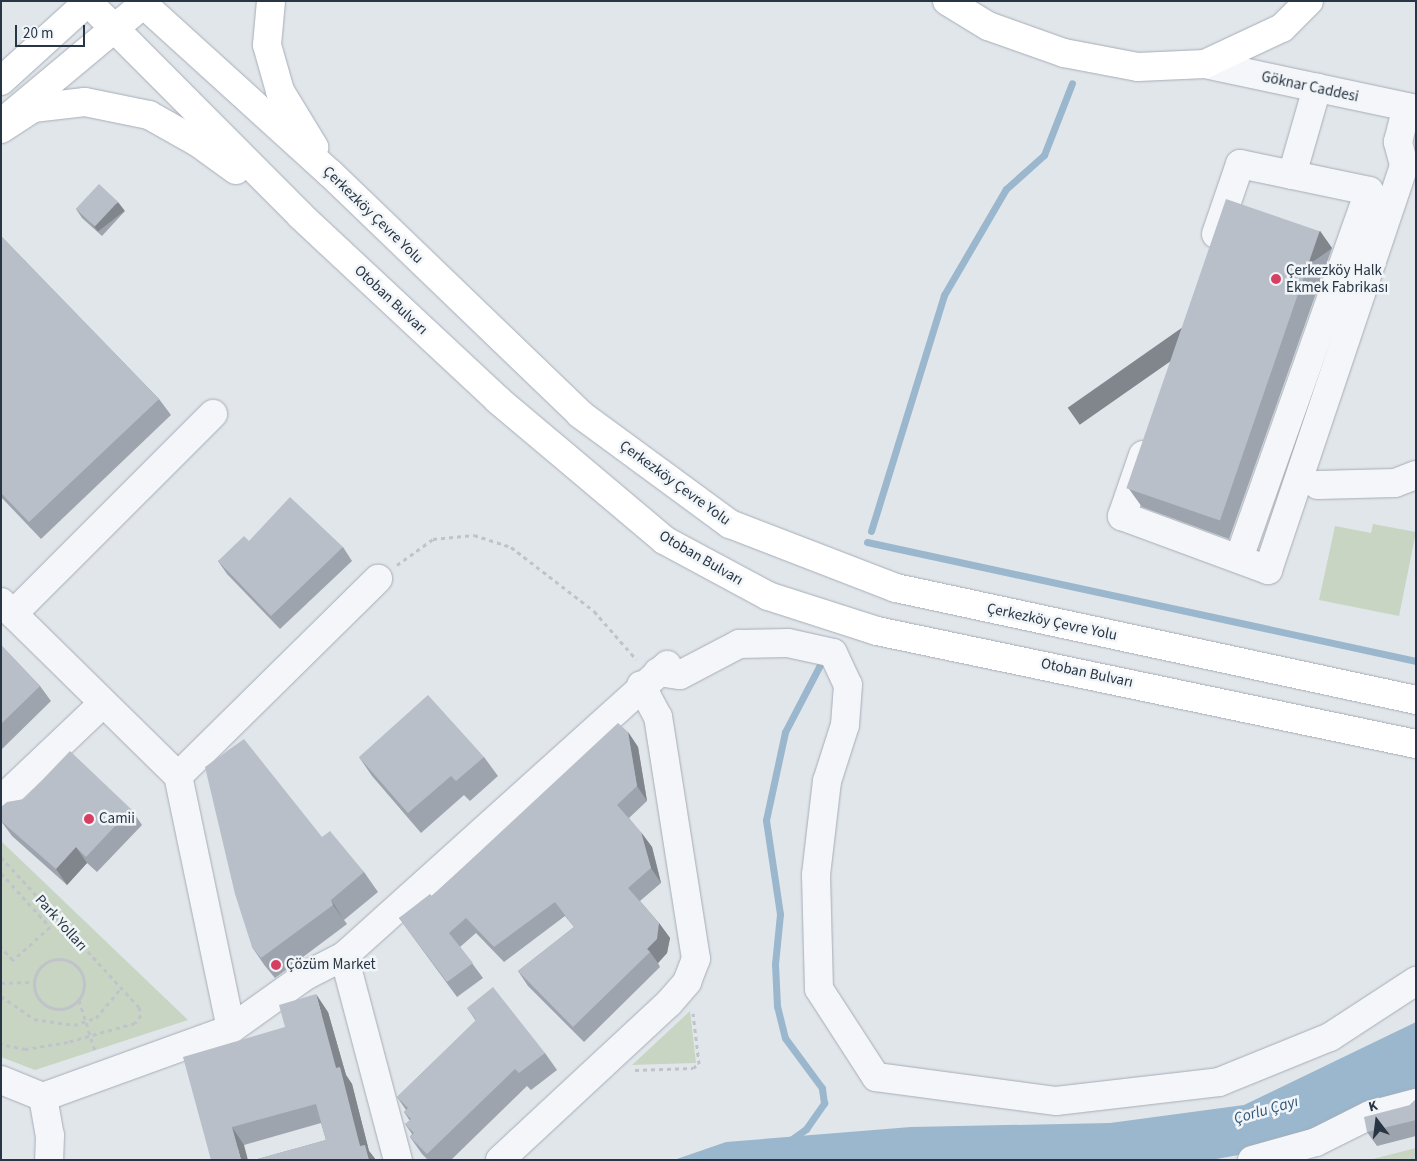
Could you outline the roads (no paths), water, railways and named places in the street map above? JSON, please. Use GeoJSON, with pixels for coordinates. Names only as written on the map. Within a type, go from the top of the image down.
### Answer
{"type":"FeatureCollection","features":[{"type":"Feature","properties":{"kind":"main road"},"geometry":{"type":"LineString","coordinates":[[271,1],[267,45],[280,91],[331,174]]}},
{"type":"Feature","properties":{"kind":"main road"},"geometry":{"type":"LineString","coordinates":[[955,4],[988,26],[1094,60],[1138,67],[1205,64],[1282,28],[1309,1]]}},
{"type":"Feature","properties":{"kind":"main road"},"geometry":{"type":"LineString","coordinates":[[1,81],[88,2]]}},
{"type":"Feature","properties":{"kind":"main road","name":"Otoban Bulvarı"},"geometry":{"type":"LineString","coordinates":[[88,2],[302,216],[498,400],[664,540],[768,596],[877,631],[1416,744]]}},
{"type":"Feature","properties":{"kind":"main road"},"geometry":{"type":"LineString","coordinates":[[1,123],[143,2]]}},
{"type":"Feature","properties":{"kind":"main road","name":"Çerkezköy Çevre Yolu"},"geometry":{"type":"LineString","coordinates":[[143,2],[331,174],[580,414],[730,524],[896,588],[1416,700]]}},
{"type":"Feature","properties":{"kind":"main road"},"geometry":{"type":"LineString","coordinates":[[1,129],[33,108],[85,102],[149,115],[197,142],[302,216]]}},
{"type":"Feature","properties":{"kind":"street","name":"Göknar Caddesi"},"geometry":{"type":"LineString","coordinates":[[1205,64],[1411,108]]}},
{"type":"Feature","properties":{"kind":"street"},"geometry":{"type":"LineString","coordinates":[[1292,175],[1317,88]]}},
{"type":"Feature","properties":{"kind":"street"},"geometry":{"type":"LineString","coordinates":[[1150,433],[1122,516],[1268,570],[1404,165],[1398,142],[1411,108]]}},
{"type":"Feature","properties":{"kind":"street"},"geometry":{"type":"LineString","coordinates":[[1209,257],[1240,164],[1369,191],[1239,559]]}},
{"type":"Feature","properties":{"kind":"street"},"geometry":{"type":"LineString","coordinates":[[213,414],[7,608],[102,704],[178,776],[231,1029]]}},
{"type":"Feature","properties":{"kind":"street"},"geometry":{"type":"LineString","coordinates":[[1318,485],[1395,483],[1416,475]]}},
{"type":"Feature","properties":{"kind":"street"},"geometry":{"type":"LineString","coordinates":[[178,776],[378,579]]}},
{"type":"Feature","properties":{"kind":"street"},"geometry":{"type":"LineString","coordinates":[[1,1080],[43,1097],[231,1029],[305,976],[344,956],[654,675],[680,675],[739,644],[788,643],[833,653],[848,685],[845,725],[828,781],[816,875],[819,989],[876,1077],[1056,1101],[1220,1082],[1330,1037],[1416,981]]}},
{"type":"Feature","properties":{"kind":"street"},"geometry":{"type":"LineString","coordinates":[[500,1160],[669,1003],[687,982],[696,959],[658,717],[654,675]]}},
{"type":"Feature","properties":{"kind":"street"},"geometry":{"type":"LineString","coordinates":[[1,800],[102,704]]}},
{"type":"Feature","properties":{"kind":"street"},"geometry":{"type":"LineString","coordinates":[[344,956],[398,1160]]}},
{"type":"Feature","properties":{"kind":"street"},"geometry":{"type":"LineString","coordinates":[[43,1097],[50,1135],[49,1160]]}},
{"type":"Feature","properties":{"kind":"street"},"geometry":{"type":"LineString","coordinates":[[1252,1160],[1316,1142],[1370,1115],[1416,1103]]}},
{"type":"Feature","properties":{"kind":"water","name":"Çorlu Çayı"},"geometry":{"type":"Polygon","coordinates":[[[1416,1022],[1416,1092],[1244,1154],[1211,1160],[674,1160],[726,1142],[911,1127],[1110,1123],[1244,1105],[1416,1022]]]}},
{"type":"Feature","properties":{"kind":"waterway"},"geometry":{"type":"LineString","coordinates":[[871,531],[944,295],[1006,189],[1044,155],[1072,83]]}},
{"type":"Feature","properties":{"kind":"waterway"},"geometry":{"type":"LineString","coordinates":[[867,542],[1416,661]]}},
{"type":"Feature","properties":{"kind":"waterway"},"geometry":{"type":"LineString","coordinates":[[789,1141],[806,1129],[824,1103],[822,1088],[785,1038],[777,1006],[775,964],[780,914],[766,820],[785,732],[822,661]]}},
{"type":"Feature","properties":{"kind":"place","name":"Çerkezköy Halk Ekmek Fabrikası"},"geometry":{"type":"Point","coordinates":[1276,279]}},
{"type":"Feature","properties":{"kind":"place","name":"Camii"},"geometry":{"type":"Point","coordinates":[89,819]}},
{"type":"Feature","properties":{"kind":"place","name":"Çözüm Market"},"geometry":{"type":"Point","coordinates":[276,965]}}]}
